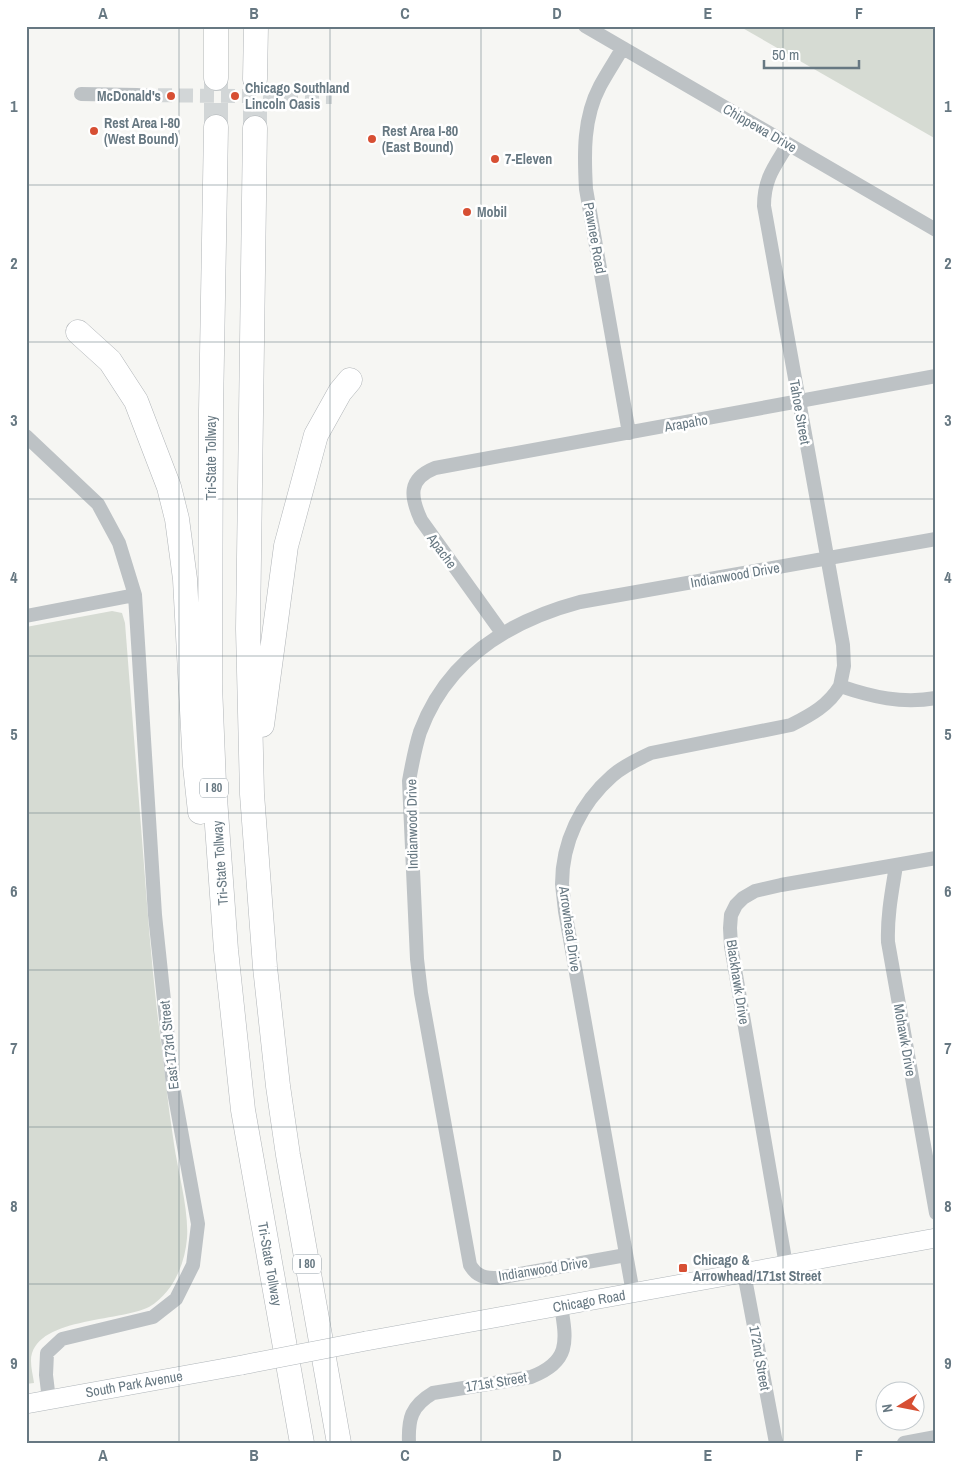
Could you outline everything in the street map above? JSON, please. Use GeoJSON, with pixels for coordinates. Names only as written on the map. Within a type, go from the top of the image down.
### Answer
{"type":"FeatureCollection","features":[{"type":"Feature","properties":{"kind":"highway"},"geometry":{"type":"LineString","coordinates":[[216,26],[216,78]]}},
{"type":"Feature","properties":{"kind":"highway"},"geometry":{"type":"LineString","coordinates":[[255,79],[256,26]]}},
{"type":"Feature","properties":{"kind":"highway","name":"Tri-State Tollway"},"geometry":{"type":"LineString","coordinates":[[216,127],[211,421],[210,685],[214,784],[226,950],[243,1110],[302,1443]]}},
{"type":"Feature","properties":{"kind":"highway","name":"I 80"},"geometry":{"type":"LineString","coordinates":[[254,128],[248,629],[252,794],[264,967],[278,1086],[288,1156],[338,1443]]}},
{"type":"Feature","properties":{"kind":"highway"},"geometry":{"type":"LineString","coordinates":[[78,332],[110,361],[136,401],[169,487],[175,511],[185,579],[195,766],[208,883],[226,950]]}},
{"type":"Feature","properties":{"kind":"highway"},"geometry":{"type":"LineString","coordinates":[[252,794],[286,546],[316,435],[340,392],[350,380]]}},
{"type":"Feature","properties":{"kind":"street","name":"Chippewa Drive"},"geometry":{"type":"LineString","coordinates":[[585,26],[936,230]]}},
{"type":"Feature","properties":{"kind":"street","name":"Pawnee Road"},"geometry":{"type":"LineString","coordinates":[[622,49],[600,87],[592,106],[585,138],[584,163],[586,189],[629,433]]}},
{"type":"Feature","properties":{"kind":"street"},"geometry":{"type":"LineString","coordinates":[[81,94],[137,95]]}},
{"type":"Feature","properties":{"kind":"street","name":"Tahoe Street"},"geometry":{"type":"LineString","coordinates":[[788,144],[768,178],[764,191],[764,206],[842,645],[844,666],[840,686]]}},
{"type":"Feature","properties":{"kind":"street","name":"Arapaho"},"geometry":{"type":"LineString","coordinates":[[435,468],[936,376]]}},
{"type":"Feature","properties":{"kind":"street","name":"East 173rd Street"},"geometry":{"type":"LineString","coordinates":[[26,436],[98,504],[119,543],[135,595],[155,915],[173,1086],[198,1224],[193,1265],[176,1299],[153,1317],[62,1339],[47,1353],[46,1375],[49,1400]]}},
{"type":"Feature","properties":{"kind":"street","name":"Apache"},"geometry":{"type":"LineString","coordinates":[[435,468],[425,472],[414,485],[412,494],[414,506],[420,520],[431,536],[502,633]]}},
{"type":"Feature","properties":{"kind":"street","name":"Indianwood Drive"},"geometry":{"type":"LineString","coordinates":[[626,1255],[498,1278],[486,1278],[477,1274],[470,1265],[421,993],[417,959],[409,780],[420,732],[430,710],[444,687],[483,646],[502,633],[555,609],[580,602],[936,539]]}},
{"type":"Feature","properties":{"kind":"street"},"geometry":{"type":"LineString","coordinates":[[26,616],[135,595]]}},
{"type":"Feature","properties":{"kind":"street"},"geometry":{"type":"LineString","coordinates":[[840,686],[886,699],[906,701],[936,698]]}},
{"type":"Feature","properties":{"kind":"street","name":"Arrowhead Drive"},"geometry":{"type":"LineString","coordinates":[[633,1292],[565,910],[562,884],[564,861],[569,839],[579,816],[593,796],[612,776],[631,763],[651,752],[791,725],[811,716],[834,696],[840,686]]}},
{"type":"Feature","properties":{"kind":"street","name":"Blackhawk Drive"},"geometry":{"type":"LineString","coordinates":[[786,1265],[731,946],[731,915],[743,898],[755,891],[936,858]]}},
{"type":"Feature","properties":{"kind":"street","name":"Mohawk Drive"},"geometry":{"type":"LineString","coordinates":[[896,866],[888,916],[888,942],[936,1213]]}},
{"type":"Feature","properties":{"kind":"street","name":"Chicago Road"},"geometry":{"type":"LineString","coordinates":[[242,1365],[936,1238]]}},
{"type":"Feature","properties":{"kind":"street","name":"172nd Street"},"geometry":{"type":"LineString","coordinates":[[744,1273],[776,1443]]}},
{"type":"Feature","properties":{"kind":"street","name":"171st Street"},"geometry":{"type":"LineString","coordinates":[[409,1443],[410,1417],[424,1398],[433,1393],[531,1377],[544,1372],[554,1364],[564,1348],[566,1336],[561,1306]]}},
{"type":"Feature","properties":{"kind":"street","name":"South Park Avenue"},"geometry":{"type":"LineString","coordinates":[[26,1404],[242,1365]]}},
{"type":"Feature","properties":{"kind":"street"},"geometry":{"type":"LineString","coordinates":[[904,1443],[936,1437]]}},
{"type":"Feature","properties":{"kind":"shaded area"},"geometry":{"type":"Polygon","coordinates":[[[739,26],[936,26],[936,139],[739,26]]]}},
{"type":"Feature","properties":{"kind":"shaded area"},"geometry":{"type":"Polygon","coordinates":[[[112,611],[122,613],[125,623],[155,991],[172,1127],[185,1203],[186,1248],[184,1258],[171,1286],[165,1294],[149,1307],[136,1312],[80,1323],[46,1336],[35,1347],[31,1361],[34,1383],[26,1384],[26,627],[112,611]]]}},
{"type":"Feature","properties":{"kind":"tunnel"},"geometry":{"type":"LineString","coordinates":[[216,78],[216,127]]}},
{"type":"Feature","properties":{"kind":"tunnel"},"geometry":{"type":"LineString","coordinates":[[255,79],[255,128]]}},
{"type":"Feature","properties":{"kind":"tunnel"},"geometry":{"type":"LineString","coordinates":[[137,95],[332,97]]}},
{"type":"Feature","properties":{"kind":"place","name":"McDonald's"},"geometry":{"type":"Point","coordinates":[171,96]}},
{"type":"Feature","properties":{"kind":"place","name":"Chicago Southland Lincoln Oasis"},"geometry":{"type":"Point","coordinates":[235,96]}},
{"type":"Feature","properties":{"kind":"place","name":"Rest Area I-80 (West Bound)"},"geometry":{"type":"Point","coordinates":[94,131]}},
{"type":"Feature","properties":{"kind":"place","name":"Rest Area I-80 (East Bound)"},"geometry":{"type":"Point","coordinates":[372,139]}},
{"type":"Feature","properties":{"kind":"place","name":"7-Eleven"},"geometry":{"type":"Point","coordinates":[495,159]}},
{"type":"Feature","properties":{"kind":"place","name":"Mobil"},"geometry":{"type":"Point","coordinates":[467,212]}},
{"type":"Feature","properties":{"kind":"place","name":"Chicago & Arrowhead/171st Street"},"geometry":{"type":"Point","coordinates":[683,1268]}}]}
